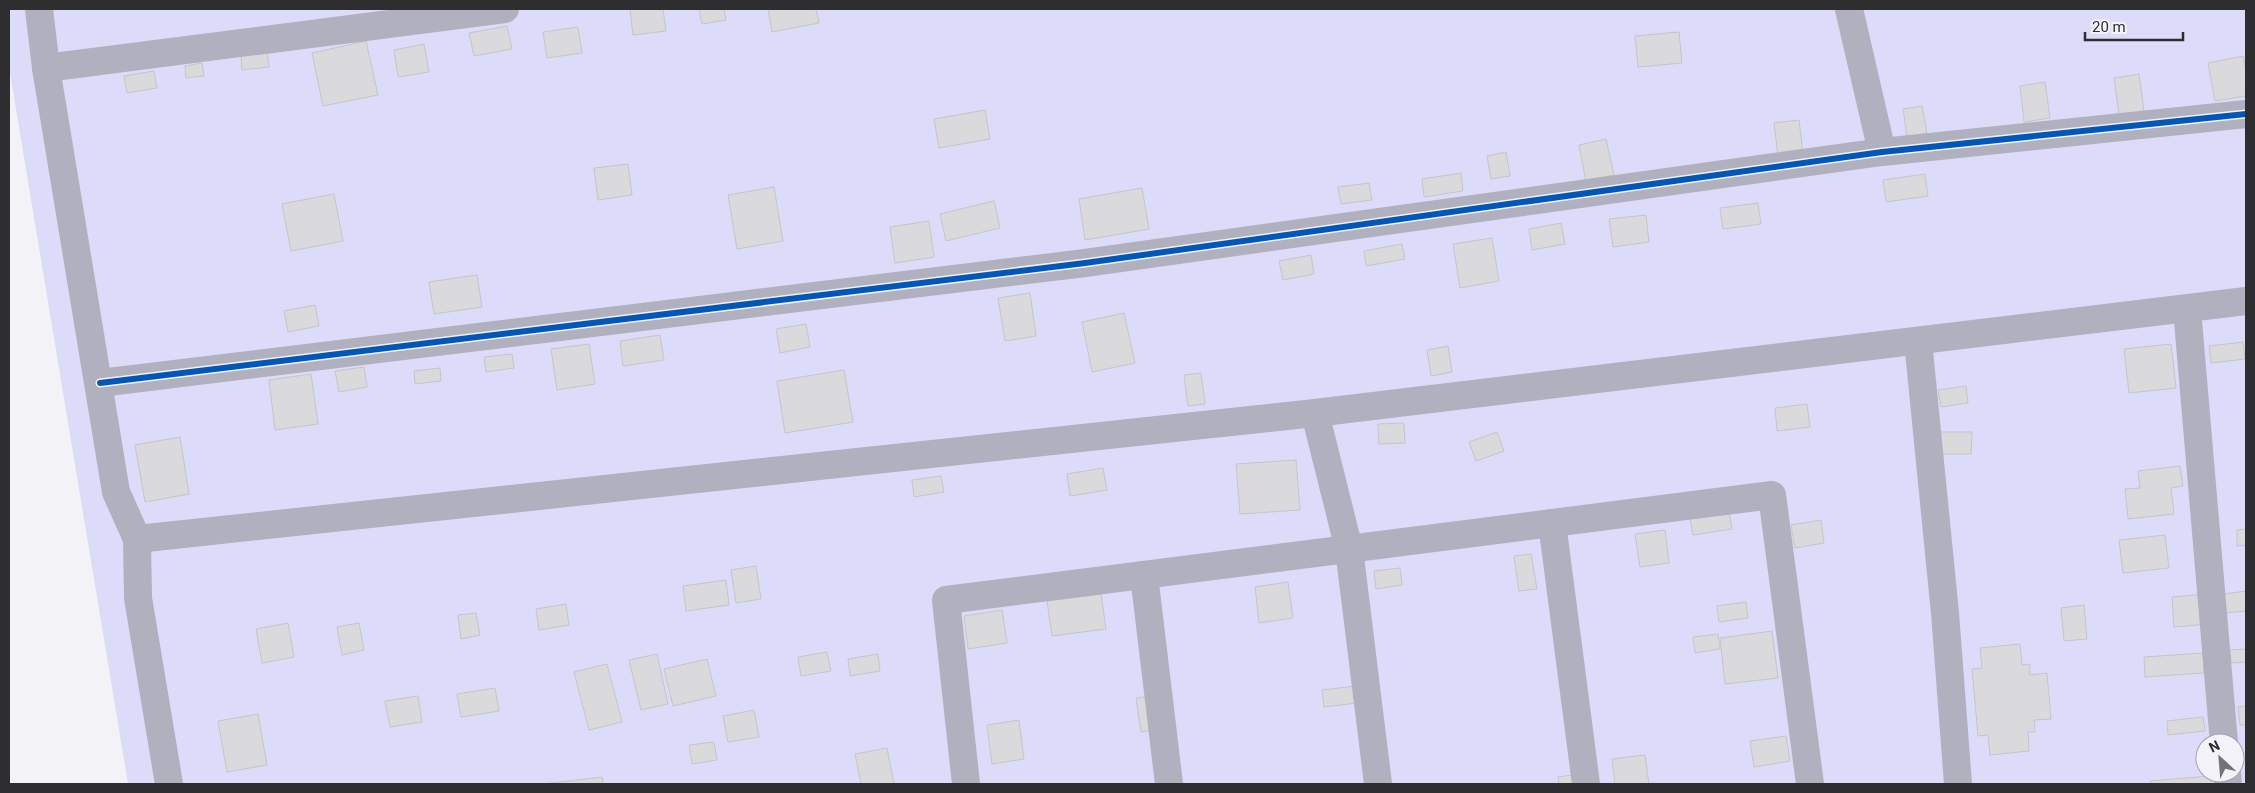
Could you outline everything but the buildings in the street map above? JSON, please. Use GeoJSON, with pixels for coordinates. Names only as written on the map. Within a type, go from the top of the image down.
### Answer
{"type":"FeatureCollection","features":[{"type":"Feature","properties":{"kind":"street"},"geometry":{"type":"LineString","coordinates":[[39,9],[46,68],[100,383],[116,492],[137,539],[138,598],[169,784]]}},
{"type":"Feature","properties":{"kind":"street"},"geometry":{"type":"LineString","coordinates":[[46,68],[505,9]]}},
{"type":"Feature","properties":{"kind":"street"},"geometry":{"type":"LineString","coordinates":[[1849,9],[1882,152]]}},
{"type":"Feature","properties":{"kind":"street"},"geometry":{"type":"LineString","coordinates":[[100,383],[1085,263],[1882,152],[2246,114]]}},
{"type":"Feature","properties":{"kind":"street"},"geometry":{"type":"LineString","coordinates":[[137,539],[1315,413],[2246,302]]}},
{"type":"Feature","properties":{"kind":"street"},"geometry":{"type":"LineString","coordinates":[[2187,308],[2223,733]]}},
{"type":"Feature","properties":{"kind":"street"},"geometry":{"type":"LineString","coordinates":[[1918,341],[1945,613],[1958,784]]}},
{"type":"Feature","properties":{"kind":"street"},"geometry":{"type":"LineString","coordinates":[[1315,413],[1350,549],[1378,784]]}},
{"type":"Feature","properties":{"kind":"street"},"geometry":{"type":"LineString","coordinates":[[966,784],[946,600],[1772,495],[1810,784]]}},
{"type":"Feature","properties":{"kind":"street"},"geometry":{"type":"LineString","coordinates":[[1552,523],[1586,784]]}},
{"type":"Feature","properties":{"kind":"street"},"geometry":{"type":"LineString","coordinates":[[1144,575],[1169,784]]}},
{"type":"Feature","properties":{"kind":"shaded area"},"geometry":{"type":"Polygon","coordinates":[[[9,9],[2246,9],[2246,784],[128,784],[9,67],[9,9]]]}},
{"type":"Feature","properties":{"kind":"cycle path"},"geometry":{"type":"LineString","coordinates":[[100,383],[1085,263],[1882,152],[2246,114]]}}]}
